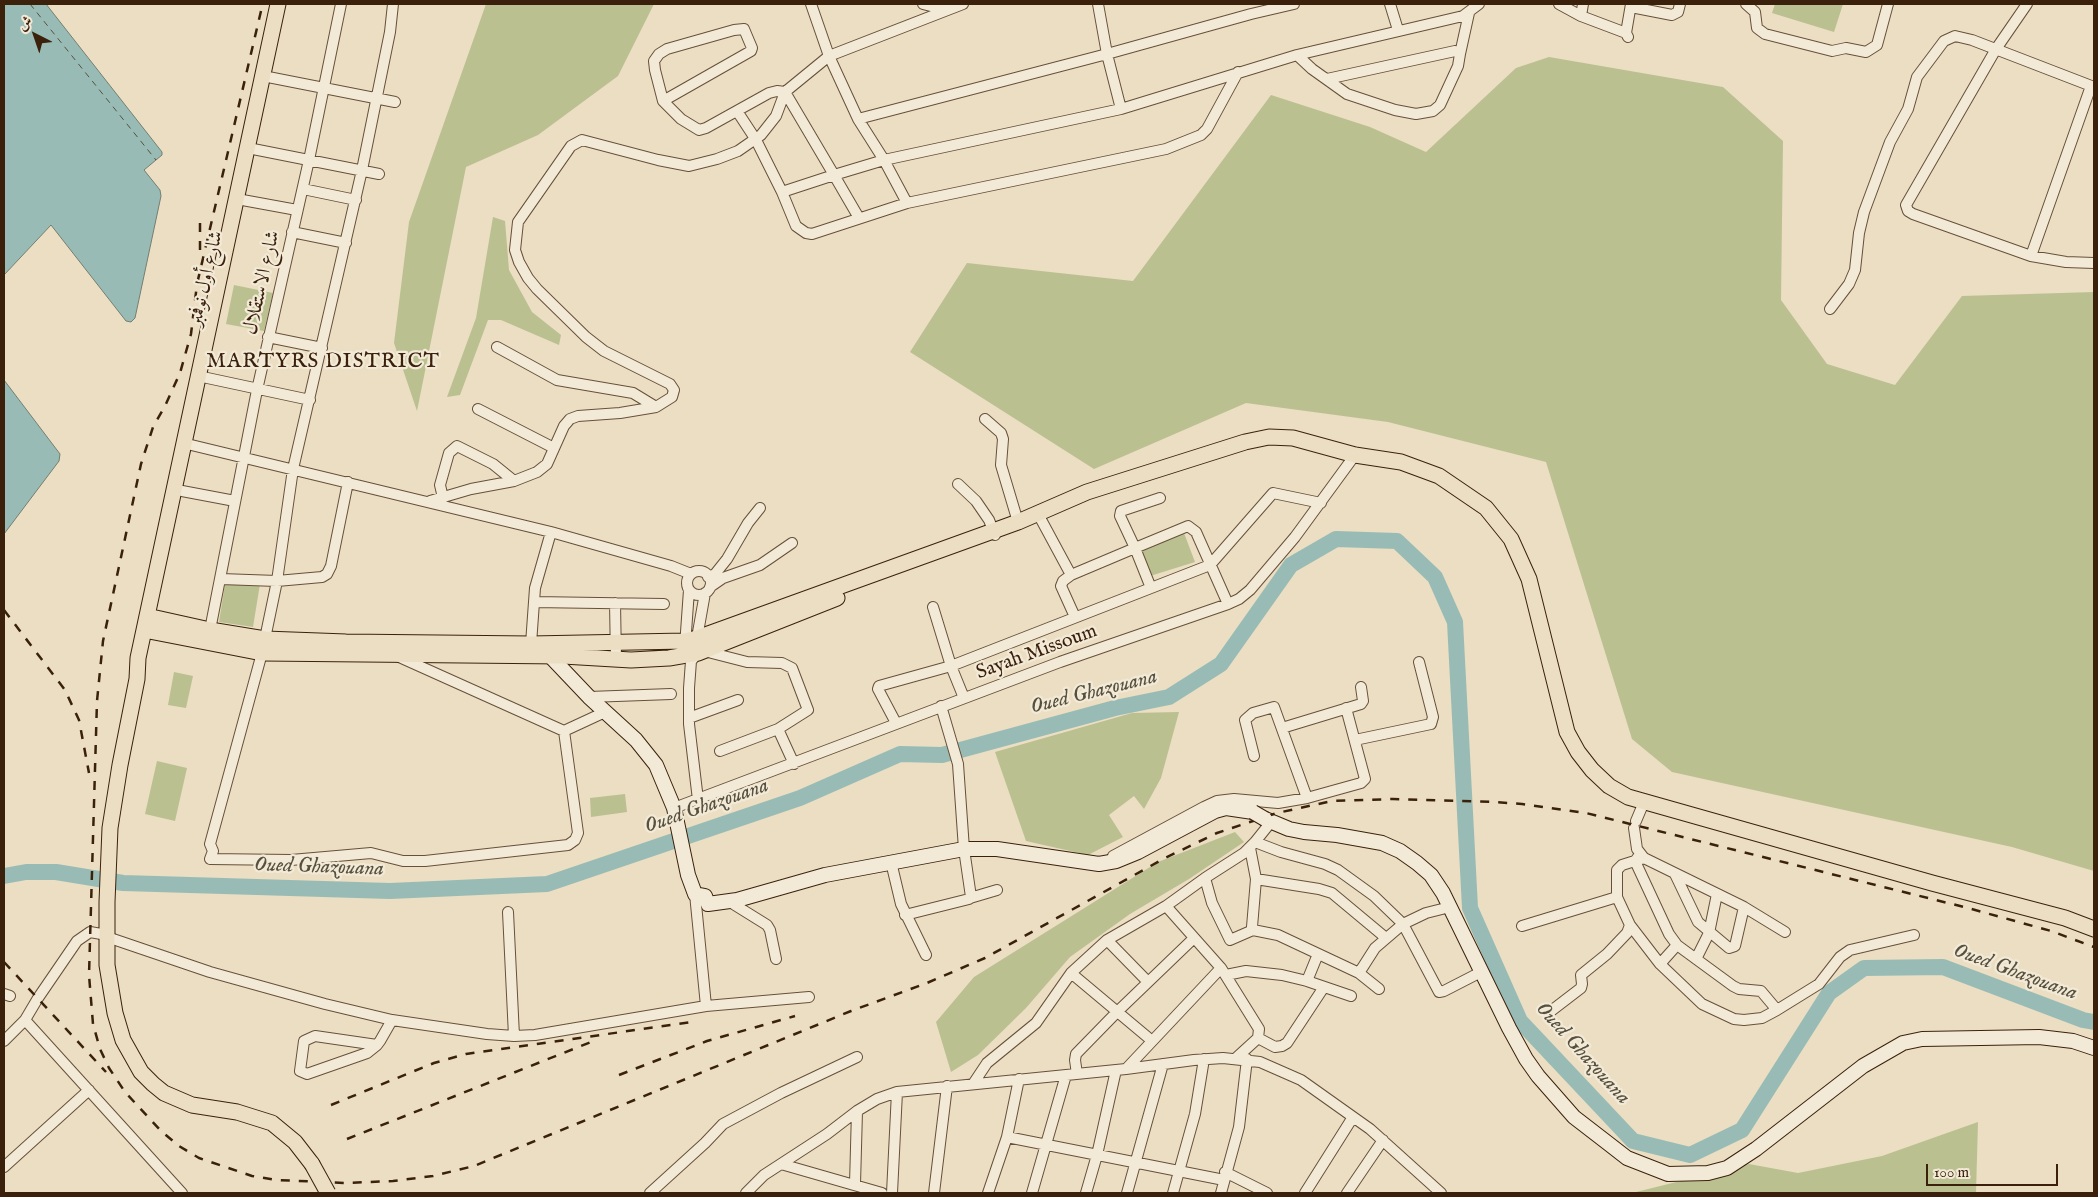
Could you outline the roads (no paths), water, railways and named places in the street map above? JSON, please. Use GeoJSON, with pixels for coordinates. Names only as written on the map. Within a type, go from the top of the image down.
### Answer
{"type":"FeatureCollection","features":[{"type":"Feature","properties":{"kind":"main road","name":"شارع أول نوفمبر"},"geometry":{"type":"LineString","coordinates":[[267,76],[278,4]]}},
{"type":"Feature","properties":{"kind":"main road","name":"شارع أول نوفمبر"},"geometry":{"type":"LineString","coordinates":[[150,624],[186,444],[267,76],[287,4]]}},
{"type":"Feature","properties":{"kind":"main road"},"geometry":{"type":"LineString","coordinates":[[994,533],[1018,522],[1209,457],[1221,450],[1269,437],[1293,438],[1356,455],[1401,462],[1439,476],[1486,508],[1512,539],[1529,579],[1567,732],[1578,752],[1592,770],[1609,786],[1628,797],[1644,802],[2064,918],[2094,929]]}},
{"type":"Feature","properties":{"kind":"main road","name":"شارع أول نوفمبر"},"geometry":{"type":"LineString","coordinates":[[150,624],[182,491],[186,444]]}},
{"type":"Feature","properties":{"kind":"main road"},"geometry":{"type":"LineString","coordinates":[[264,646],[346,642],[552,652],[616,659],[670,658],[1039,515]]}},
{"type":"Feature","properties":{"kind":"main road"},"geometry":{"type":"LineString","coordinates":[[328,1193],[312,1164],[295,1142],[272,1123],[236,1112],[205,1108],[177,1099],[153,1084],[141,1072],[123,1040],[115,1013],[107,965],[110,828],[137,679],[138,658],[150,624],[264,646],[394,654],[552,652],[617,643],[693,650]]}},
{"type":"Feature","properties":{"kind":"main road"},"geometry":{"type":"LineString","coordinates":[[552,652],[589,697],[648,753],[656,765],[674,808],[688,875],[695,894],[705,896],[708,904],[737,900],[825,875],[964,849],[997,850],[1083,863],[1099,864],[1116,861],[1157,843],[1202,816],[1226,808],[1304,832],[1337,835],[1382,843],[1400,851],[1418,862],[1430,875],[1450,906],[1481,972],[1526,1059],[1538,1076],[1574,1117],[1627,1158],[1668,1174],[1708,1174],[1727,1168],[1756,1149],[1864,1066],[1903,1043],[1922,1039],[2039,1037],[2074,1041],[2094,1048]]}},
{"type":"Feature","properties":{"kind":"street","name":"شارع الاستقلال"},"geometry":{"type":"LineString","coordinates":[[209,636],[268,337],[309,160],[341,4]]}},
{"type":"Feature","properties":{"kind":"street"},"geometry":{"type":"LineString","coordinates":[[394,4],[356,200],[293,469],[277,581],[264,646],[210,844],[213,851],[210,859],[291,860],[371,852],[403,861],[425,862],[568,845],[575,840],[578,833],[564,731]]}},
{"type":"Feature","properties":{"kind":"street"},"geometry":{"type":"LineString","coordinates":[[811,4],[829,56],[858,119],[884,160],[907,203]]}},
{"type":"Feature","properties":{"kind":"street"},"geometry":{"type":"LineString","coordinates":[[923,4],[946,10]]}},
{"type":"Feature","properties":{"kind":"street"},"geometry":{"type":"LineString","coordinates":[[430,501],[471,489],[514,481],[537,472],[547,464],[564,426],[570,419],[578,416],[620,413],[656,407],[667,402],[672,397],[674,390],[670,384],[604,351],[586,337],[528,278],[515,250],[518,222],[576,142],[582,140],[592,142],[658,160],[689,166],[717,159],[738,151],[756,140],[776,116],[785,92],[829,56],[963,4]]}},
{"type":"Feature","properties":{"kind":"street"},"geometry":{"type":"LineString","coordinates":[[1098,4],[1107,54],[1121,109]]}},
{"type":"Feature","properties":{"kind":"street"},"geometry":{"type":"LineString","coordinates":[[1390,4],[1398,30]]}},
{"type":"Feature","properties":{"kind":"street"},"geometry":{"type":"LineString","coordinates":[[782,192],[884,160],[1121,109],[1296,55],[1463,16],[1480,4]]}},
{"type":"Feature","properties":{"kind":"street"},"geometry":{"type":"LineString","coordinates":[[1559,4],[1581,16],[1627,35],[1631,5],[1672,16],[1678,12],[1680,4]]}},
{"type":"Feature","properties":{"kind":"street"},"geometry":{"type":"LineString","coordinates":[[1581,16],[1583,4]]}},
{"type":"Feature","properties":{"kind":"street"},"geometry":{"type":"LineString","coordinates":[[1746,4],[1755,12],[1757,28],[1765,34],[1832,51],[1844,48],[1866,52],[1877,45],[1888,4]]}},
{"type":"Feature","properties":{"kind":"street"},"geometry":{"type":"LineString","coordinates":[[2027,4],[1996,49],[1906,205],[1913,214],[2031,256],[2066,262],[2094,263]]}},
{"type":"Feature","properties":{"kind":"street"},"geometry":{"type":"LineString","coordinates":[[858,119],[1107,54],[1250,9],[1287,5]]}},
{"type":"Feature","properties":{"kind":"street"},"geometry":{"type":"LineString","coordinates":[[1296,55],[1342,91],[1357,98],[1408,114],[1425,113],[1433,111],[1440,105],[1458,66],[1469,13]]}},
{"type":"Feature","properties":{"kind":"street"},"geometry":{"type":"LineString","coordinates":[[664,100],[751,51],[751,45],[744,29],[734,30],[666,49],[659,54],[654,61],[654,70],[664,100],[681,119],[699,130],[706,128],[769,93],[777,90],[785,92],[859,218]]}},
{"type":"Feature","properties":{"kind":"street"},"geometry":{"type":"LineString","coordinates":[[1830,309],[1849,284],[1855,270],[1859,233],[1864,212],[1890,142],[1908,109],[1917,77],[1939,47],[1949,38],[1959,37],[1996,49],[2093,86],[2031,256]]}},
{"type":"Feature","properties":{"kind":"street"},"geometry":{"type":"LineString","coordinates":[[1327,79],[1455,51],[1460,54]]}},
{"type":"Feature","properties":{"kind":"street"},"geometry":{"type":"LineString","coordinates":[[737,110],[756,140],[782,192],[796,226],[806,233],[812,234],[907,203],[1166,149],[1201,135],[1207,129],[1238,72]]}},
{"type":"Feature","properties":{"kind":"street"},"geometry":{"type":"LineString","coordinates":[[267,76],[395,102]]}},
{"type":"Feature","properties":{"kind":"street"},"geometry":{"type":"LineString","coordinates":[[251,149],[379,174]]}},
{"type":"Feature","properties":{"kind":"street"},"geometry":{"type":"LineString","coordinates":[[302,189],[356,200]]}},
{"type":"Feature","properties":{"kind":"street"},"geometry":{"type":"LineString","coordinates":[[240,200],[297,210]]}},
{"type":"Feature","properties":{"kind":"street"},"geometry":{"type":"LineString","coordinates":[[292,232],[346,243]]}},
{"type":"Feature","properties":{"kind":"street"},"geometry":{"type":"LineString","coordinates":[[268,337],[322,348]]}},
{"type":"Feature","properties":{"kind":"street"},"geometry":{"type":"LineString","coordinates":[[497,348],[557,380],[633,393],[656,407]]}},
{"type":"Feature","properties":{"kind":"street"},"geometry":{"type":"LineString","coordinates":[[201,377],[310,400]]}},
{"type":"Feature","properties":{"kind":"street"},"geometry":{"type":"LineString","coordinates":[[478,409],[554,448]]}},
{"type":"Feature","properties":{"kind":"street"},"geometry":{"type":"LineString","coordinates":[[984,419],[1001,433],[1003,439],[1001,465],[1018,522]]}},
{"type":"Feature","properties":{"kind":"street"},"geometry":{"type":"LineString","coordinates":[[186,444],[430,501],[551,532],[671,566],[692,574],[700,572],[707,586]]}},
{"type":"Feature","properties":{"kind":"street"},"geometry":{"type":"LineString","coordinates":[[443,498],[440,485],[449,453],[457,446],[493,464],[514,481]]}},
{"type":"Feature","properties":{"kind":"street","name":"Sayah Missoum"},"geometry":{"type":"LineString","coordinates":[[674,808],[1060,662],[1228,604],[1250,590],[1321,503],[1356,455]]}},
{"type":"Feature","properties":{"kind":"street"},"geometry":{"type":"LineString","coordinates":[[221,579],[277,581],[322,576],[329,572],[348,482]]}},
{"type":"Feature","properties":{"kind":"street"},"geometry":{"type":"LineString","coordinates":[[958,484],[976,501],[989,520],[994,533]]}},
{"type":"Feature","properties":{"kind":"street"},"geometry":{"type":"LineString","coordinates":[[182,491],[235,501]]}},
{"type":"Feature","properties":{"kind":"street"},"geometry":{"type":"LineString","coordinates":[[896,724],[878,689],[879,686],[951,666],[1210,565],[1270,495],[1278,493],[1321,503]]}},
{"type":"Feature","properties":{"kind":"street"},"geometry":{"type":"LineString","coordinates":[[1151,588],[1120,516],[1121,511],[1160,498]]}},
{"type":"Feature","properties":{"kind":"street"},"geometry":{"type":"LineString","coordinates":[[693,650],[707,586],[760,508]]}},
{"type":"Feature","properties":{"kind":"street"},"geometry":{"type":"LineString","coordinates":[[1039,515],[1071,575]]}},
{"type":"Feature","properties":{"kind":"street"},"geometry":{"type":"LineString","coordinates":[[1074,617],[1061,586],[1063,581],[1071,575],[1188,526],[1196,532],[1228,604]]}},
{"type":"Feature","properties":{"kind":"street"},"geometry":{"type":"LineString","coordinates":[[551,532],[539,569],[534,602],[552,652]]}},
{"type":"Feature","properties":{"kind":"street"},"geometry":{"type":"LineString","coordinates":[[689,590],[694,594],[723,578],[760,565],[792,543]]}},
{"type":"Feature","properties":{"kind":"street"},"geometry":{"type":"LineString","coordinates":[[692,574],[687,580],[693,650],[689,718],[698,800]]}},
{"type":"Feature","properties":{"kind":"street"},"geometry":{"type":"LineString","coordinates":[[534,602],[664,604]]}},
{"type":"Feature","properties":{"kind":"street"},"geometry":{"type":"LineString","coordinates":[[615,603],[616,659]]}},
{"type":"Feature","properties":{"kind":"street"},"geometry":{"type":"LineString","coordinates":[[933,607],[951,666],[964,698]]}},
{"type":"Feature","properties":{"kind":"street"},"geometry":{"type":"LineString","coordinates":[[693,650],[747,662],[782,663],[792,668],[808,710],[778,729],[720,751]]}},
{"type":"Feature","properties":{"kind":"street"},"geometry":{"type":"LineString","coordinates":[[394,654],[564,731],[604,712]]}},
{"type":"Feature","properties":{"kind":"street"},"geometry":{"type":"LineString","coordinates":[[1355,740],[1431,724],[1433,717],[1419,662]]}},
{"type":"Feature","properties":{"kind":"street"},"geometry":{"type":"LineString","coordinates":[[1282,728],[1362,703],[1361,687]]}},
{"type":"Feature","properties":{"kind":"street"},"geometry":{"type":"LineString","coordinates":[[589,697],[671,694]]}},
{"type":"Feature","properties":{"kind":"street"},"geometry":{"type":"LineString","coordinates":[[689,718],[738,700]]}},
{"type":"Feature","properties":{"kind":"street"},"geometry":{"type":"LineString","coordinates":[[941,706],[958,764],[964,849],[970,898]]}},
{"type":"Feature","properties":{"kind":"street"},"geometry":{"type":"LineString","coordinates":[[1254,756],[1245,724],[1246,720],[1249,715],[1274,707],[1307,798]]}},
{"type":"Feature","properties":{"kind":"street"},"geometry":{"type":"LineString","coordinates":[[1083,863],[1106,859],[1204,806],[1217,801],[1234,799],[1278,803],[1307,798],[1362,783],[1365,780],[1346,708]]}},
{"type":"Feature","properties":{"kind":"street"},"geometry":{"type":"LineString","coordinates":[[778,729],[794,764]]}},
{"type":"Feature","properties":{"kind":"street"},"geometry":{"type":"LineString","coordinates":[[1644,802],[1635,824],[1634,836],[1640,858],[1669,934],[1678,945],[1733,986],[1739,989],[1761,992],[1777,1010]]}},
{"type":"Feature","properties":{"kind":"street"},"geometry":{"type":"LineString","coordinates":[[1253,930],[1257,842],[1263,818]]}},
{"type":"Feature","properties":{"kind":"street"},"geometry":{"type":"LineString","coordinates":[[973,1084],[987,1063],[1036,1023],[1071,973],[1107,940],[1166,906],[1257,842]]}},
{"type":"Feature","properties":{"kind":"street"},"geometry":{"type":"LineString","coordinates":[[1257,842],[1282,852],[1325,864],[1338,870],[1374,896],[1403,924],[1439,992],[1444,992],[1481,972]]}},
{"type":"Feature","properties":{"kind":"street"},"geometry":{"type":"LineString","coordinates":[[1785,932],[1744,907],[1640,858],[1622,865],[1617,870],[1617,897],[1630,925],[1660,964],[1702,1004],[1734,1019],[1762,1018],[1777,1010],[1819,984],[1844,953],[1914,935]]}},
{"type":"Feature","properties":{"kind":"street"},"geometry":{"type":"LineString","coordinates":[[891,862],[900,904],[926,955]]}},
{"type":"Feature","properties":{"kind":"street"},"geometry":{"type":"LineString","coordinates":[[1676,874],[1698,922],[1729,948],[1733,948],[1744,907]]}},
{"type":"Feature","properties":{"kind":"street"},"geometry":{"type":"LineString","coordinates":[[1205,878],[1212,903],[1230,940],[1253,930],[1273,933],[1359,973],[1379,989]]}},
{"type":"Feature","properties":{"kind":"street"},"geometry":{"type":"LineString","coordinates":[[1256,879],[1319,889],[1332,893],[1386,938]]}},
{"type":"Feature","properties":{"kind":"street"},"geometry":{"type":"LineString","coordinates":[[905,915],[997,890]]}},
{"type":"Feature","properties":{"kind":"street"},"geometry":{"type":"LineString","coordinates":[[695,894],[706,1006]]}},
{"type":"Feature","properties":{"kind":"street"},"geometry":{"type":"LineString","coordinates":[[1696,959],[1709,932],[1717,894]]}},
{"type":"Feature","properties":{"kind":"street"},"geometry":{"type":"LineString","coordinates":[[1522,926],[1617,897]]}},
{"type":"Feature","properties":{"kind":"street"},"geometry":{"type":"LineString","coordinates":[[708,904],[730,902],[764,921],[770,930],[776,958]]}},
{"type":"Feature","properties":{"kind":"street"},"geometry":{"type":"LineString","coordinates":[[1166,906],[1224,972],[1259,1029],[1258,1038],[1235,1059]]}},
{"type":"Feature","properties":{"kind":"street"},"geometry":{"type":"LineString","coordinates":[[1359,973],[1375,948],[1403,924],[1426,913],[1450,906]]}},
{"type":"Feature","properties":{"kind":"street"},"geometry":{"type":"LineString","coordinates":[[508,912],[514,1036]]}},
{"type":"Feature","properties":{"kind":"street"},"geometry":{"type":"LineString","coordinates":[[1551,1011],[1581,988],[1581,975],[1607,954],[1627,933],[1630,925]]}},
{"type":"Feature","properties":{"kind":"street"},"geometry":{"type":"LineString","coordinates":[[4,1041],[25,1020],[77,941],[90,932],[107,936],[210,972],[325,1004],[392,1020],[514,1036],[566,1031],[706,1006],[808,997]]}},
{"type":"Feature","properties":{"kind":"street"},"geometry":{"type":"LineString","coordinates":[[1077,1074],[1076,1054],[1194,938]]}},
{"type":"Feature","properties":{"kind":"street"},"geometry":{"type":"LineString","coordinates":[[1107,940],[1148,982]]}},
{"type":"Feature","properties":{"kind":"street"},"geometry":{"type":"LineString","coordinates":[[1660,964],[1678,945]]}},
{"type":"Feature","properties":{"kind":"street"},"geometry":{"type":"LineString","coordinates":[[1307,981],[1318,954]]}},
{"type":"Feature","properties":{"kind":"street"},"geometry":{"type":"LineString","coordinates":[[1086,1193],[1121,1069],[1224,972],[1258,971],[1307,981],[1351,996]]}},
{"type":"Feature","properties":{"kind":"street"},"geometry":{"type":"LineString","coordinates":[[1071,973],[1151,1040]]}},
{"type":"Feature","properties":{"kind":"street"},"geometry":{"type":"LineString","coordinates":[[1258,1038],[1275,1047],[1287,1043],[1324,987]]}},
{"type":"Feature","properties":{"kind":"street"},"geometry":{"type":"LineString","coordinates":[[25,1020],[182,1193]]}},
{"type":"Feature","properties":{"kind":"street"},"geometry":{"type":"LineString","coordinates":[[377,1045],[315,1036],[304,1041],[300,1071],[307,1074],[367,1052],[377,1045],[392,1020]]}},
{"type":"Feature","properties":{"kind":"street"},"geometry":{"type":"LineString","coordinates":[[650,1193],[723,1124],[857,1057]]}},
{"type":"Feature","properties":{"kind":"street"},"geometry":{"type":"LineString","coordinates":[[1173,1193],[1200,1089],[1204,1059]]}},
{"type":"Feature","properties":{"kind":"street"},"geometry":{"type":"LineString","coordinates":[[746,1193],[756,1182],[827,1134],[857,1111],[877,1099],[897,1092],[1204,1059],[1246,1059],[1260,1062],[1301,1080],[1383,1140],[1441,1193]]}},
{"type":"Feature","properties":{"kind":"street"},"geometry":{"type":"LineString","coordinates":[[1221,1193],[1239,1127],[1246,1059]]}},
{"type":"Feature","properties":{"kind":"street"},"geometry":{"type":"LineString","coordinates":[[1128,1193],[1135,1162],[1164,1064]]}},
{"type":"Feature","properties":{"kind":"street"},"geometry":{"type":"LineString","coordinates":[[1032,1193],[1066,1075]]}},
{"type":"Feature","properties":{"kind":"street"},"geometry":{"type":"LineString","coordinates":[[988,1193],[1007,1138],[1019,1079]]}},
{"type":"Feature","properties":{"kind":"street"},"geometry":{"type":"LineString","coordinates":[[934,1193],[947,1086]]}},
{"type":"Feature","properties":{"kind":"street"},"geometry":{"type":"LineString","coordinates":[[4,1167],[89,1090]]}},
{"type":"Feature","properties":{"kind":"street"},"geometry":{"type":"LineString","coordinates":[[892,1193],[897,1092]]}},
{"type":"Feature","properties":{"kind":"street"},"geometry":{"type":"LineString","coordinates":[[855,1184],[857,1111]]}},
{"type":"Feature","properties":{"kind":"street"},"geometry":{"type":"LineString","coordinates":[[1305,1193],[1353,1117]]}},
{"type":"Feature","properties":{"kind":"street"},"geometry":{"type":"LineString","coordinates":[[1007,1138],[1180,1172],[1225,1176],[1267,1193]]}},
{"type":"Feature","properties":{"kind":"street"},"geometry":{"type":"LineString","coordinates":[[1347,1193],[1383,1140]]}},
{"type":"Feature","properties":{"kind":"street"},"geometry":{"type":"LineString","coordinates":[[781,1164],[882,1193]]}},
{"type":"Feature","properties":{"kind":"water"},"geometry":{"type":"Polygon","coordinates":[[[4,4],[46,4],[162,152],[162,155],[144,170],[160,190],[161,196],[135,318],[131,322],[126,321],[51,225],[4,275],[4,4]]]}},
{"type":"Feature","properties":{"kind":"water"},"geometry":{"type":"Polygon","coordinates":[[[4,380],[60,454],[59,461],[4,534],[4,380]]]}},
{"type":"Feature","properties":{"kind":"waterway","name":"Oued Ghazouana"},"geometry":{"type":"LineString","coordinates":[[4,876],[26,872],[56,872],[123,883],[390,891],[547,884],[800,798],[900,754],[942,755],[1115,708],[1169,697],[1221,664],[1291,565],[1336,539],[1397,541],[1435,577],[1455,622],[1470,908],[1520,1021],[1633,1141],[1690,1155],[1742,1130],[1829,993],[1864,968],[1943,967],[2083,1020],[2094,1022]]}},
{"type":"Feature","properties":{"kind":"railway"},"geometry":{"type":"LineString","coordinates":[[261,11],[197,284],[191,334],[180,373],[153,427],[141,464],[103,641],[97,701],[89,975],[93,1024],[100,1049],[109,1068],[125,1092],[161,1131],[179,1146],[199,1158],[252,1176],[276,1180],[346,1183],[393,1181],[433,1176],[474,1166],[985,958],[1165,858],[1217,833],[1277,813],[1332,801],[1393,799],[1495,802],[1586,813],[1968,908],[2051,931],[2094,947]]}},
{"type":"Feature","properties":{"kind":"railway"},"geometry":{"type":"LineString","coordinates":[[200,223],[200,250]]}},
{"type":"Feature","properties":{"kind":"railway"},"geometry":{"type":"LineString","coordinates":[[4,610],[65,690],[79,720],[89,773]]}},
{"type":"Feature","properties":{"kind":"railway"},"geometry":{"type":"LineString","coordinates":[[4,962],[106,1072]]}},
{"type":"Feature","properties":{"kind":"railway"},"geometry":{"type":"LineString","coordinates":[[619,1075],[707,1041],[795,1016]]}},
{"type":"Feature","properties":{"kind":"railway"},"geometry":{"type":"LineString","coordinates":[[331,1105],[434,1063],[466,1054],[692,1022]]}},
{"type":"Feature","properties":{"kind":"railway"},"geometry":{"type":"LineString","coordinates":[[347,1139],[596,1040]]}},
{"type":"Feature","properties":{"kind":"district","name":"MARTYRS DISTRICT"},"geometry":{"type":"Point","coordinates":[323,363]}}]}
